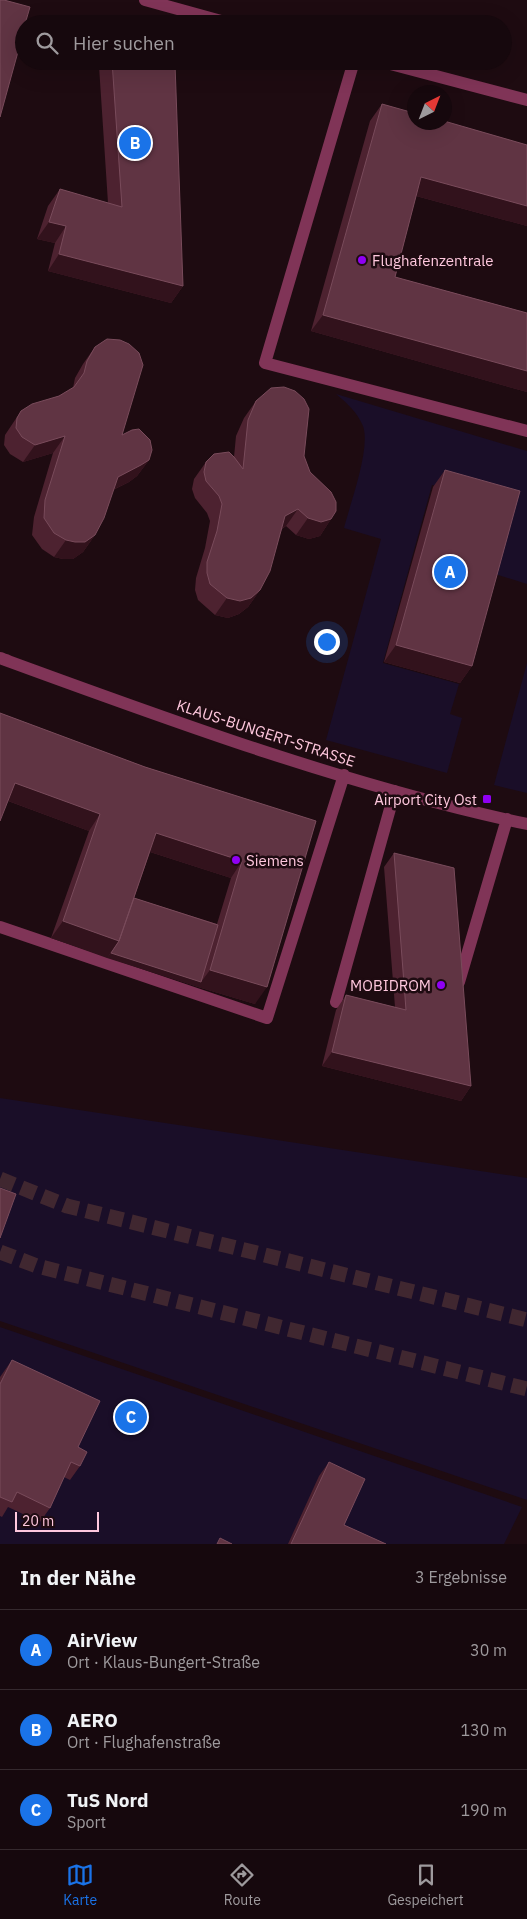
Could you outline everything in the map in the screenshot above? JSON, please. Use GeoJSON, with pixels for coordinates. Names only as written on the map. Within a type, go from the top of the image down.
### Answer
{"type":"FeatureCollection","features":[{"type":"Feature","properties":{"kind":"street"},"geometry":{"type":"LineString","coordinates":[[145,0],[199,15]]}},
{"type":"Feature","properties":{"kind":"street"},"geometry":{"type":"LineString","coordinates":[[351,70],[265,363],[527,431]]}},
{"type":"Feature","properties":{"kind":"street"},"geometry":{"type":"LineString","coordinates":[[413,70],[527,100]]}},
{"type":"Feature","properties":{"kind":"street","name":"KLAUS-BUNGERT-STRASSE"},"geometry":{"type":"LineString","coordinates":[[0,658],[130,706],[344,775],[395,791],[527,824]]}},
{"type":"Feature","properties":{"kind":"street"},"geometry":{"type":"LineString","coordinates":[[0,927],[267,1018],[344,775]]}},
{"type":"Feature","properties":{"kind":"street"},"geometry":{"type":"LineString","coordinates":[[336,1002],[395,791]]}},
{"type":"Feature","properties":{"kind":"street"},"geometry":{"type":"LineString","coordinates":[[459,982],[507,820]]}},
{"type":"Feature","properties":{"kind":"shaded area"},"geometry":{"type":"Polygon","coordinates":[[[336,394],[527,451],[527,584],[492,573],[509,506],[432,485],[383,663],[459,684],[450,714],[462,718],[447,773],[326,740],[381,539],[344,528],[362,462],[365,436],[358,416],[336,394]]]}},
{"type":"Feature","properties":{"kind":"shaded area"},"geometry":{"type":"Polygon","coordinates":[[[527,663],[527,793],[494,785],[527,663]]]}},
{"type":"Feature","properties":{"kind":"shaded area"},"geometry":{"type":"Polygon","coordinates":[[[0,1098],[527,1178],[527,1500],[0,1321],[0,1098]]]}},
{"type":"Feature","properties":{"kind":"shaded area"},"geometry":{"type":"Polygon","coordinates":[[[0,1327],[522,1507],[504,1544],[0,1544],[0,1327]]]}},
{"type":"Feature","properties":{"kind":"building"},"geometry":{"type":"Polygon","coordinates":[[[0,0],[4,0],[30,7],[28,15],[15,15],[15,63],[0,117],[0,0]]]}},
{"type":"Feature","properties":{"kind":"building"},"geometry":{"type":"Polygon","coordinates":[[[113,70],[175,70],[183,286],[59,254],[66,226],[49,222],[60,189],[122,207],[113,70]]]}},
{"type":"Feature","properties":{"kind":"building","name":"Flughafenzentrale"},"geometry":{"type":"Polygon","coordinates":[[[382,104],[407,111],[407,130],[452,130],[452,123],[527,145],[527,206],[421,177],[395,277],[527,313],[527,371],[323,315],[382,104]]]}},
{"type":"Feature","properties":{"kind":"building"},"geometry":{"type":"Polygon","coordinates":[[[107,339],[120,340],[129,344],[139,353],[143,365],[122,435],[139,429],[150,440],[152,450],[149,460],[118,477],[104,518],[95,535],[85,542],[75,542],[66,540],[54,533],[44,518],[45,500],[65,436],[35,445],[22,437],[16,428],[17,418],[21,411],[32,404],[59,396],[74,387],[84,373],[87,361],[95,347],[107,339]]]}},
{"type":"Feature","properties":{"kind":"building"},"geometry":{"type":"Polygon","coordinates":[[[284,387],[295,391],[304,399],[309,409],[304,456],[310,472],[331,492],[336,502],[336,511],[331,519],[321,522],[308,518],[298,509],[285,516],[270,571],[260,590],[251,598],[240,601],[227,598],[210,584],[207,573],[207,562],[217,531],[222,504],[219,496],[206,481],[204,472],[206,462],[214,454],[229,452],[243,469],[248,420],[256,401],[271,388],[284,387]]]}},
{"type":"Feature","properties":{"kind":"building"},"geometry":{"type":"Polygon","coordinates":[[[445,470],[520,491],[472,666],[396,645],[445,470]]]}},
{"type":"Feature","properties":{"kind":"building","name":"Siemens"},"geometry":{"type":"Polygon","coordinates":[[[0,713],[145,767],[316,821],[267,987],[210,970],[242,861],[156,833],[119,941],[63,921],[100,814],[15,783],[0,821],[0,713]]]}},
{"type":"Feature","properties":{"kind":"building"},"geometry":{"type":"Polygon","coordinates":[[[394,853],[454,868],[471,1086],[332,1052],[346,995],[406,1010],[394,853]]]}},
{"type":"Feature","properties":{"kind":"building"},"geometry":{"type":"Polygon","coordinates":[[[134,898],[218,925],[201,982],[111,953],[119,941],[134,898]]]}},
{"type":"Feature","properties":{"kind":"building"},"geometry":{"type":"Polygon","coordinates":[[[0,1188],[16,1194],[0,1238],[0,1188]]]}},
{"type":"Feature","properties":{"kind":"building"},"geometry":{"type":"Polygon","coordinates":[[[12,1360],[100,1401],[78,1447],[87,1452],[80,1466],[71,1462],[50,1508],[17,1492],[12,1502],[0,1497],[0,1384],[12,1360]]]}},
{"type":"Feature","properties":{"kind":"building"},"geometry":{"type":"Polygon","coordinates":[[[329,1462],[365,1479],[344,1525],[386,1544],[291,1544],[329,1462]]]}},
{"type":"Feature","properties":{"kind":"building"},"geometry":{"type":"Polygon","coordinates":[[[220,1538],[232,1544],[217,1544],[220,1538]]]}},
{"type":"Feature","properties":{"kind":"tunnel"},"geometry":{"type":"LineString","coordinates":[[0,1179],[67,1206],[527,1320]]}},
{"type":"Feature","properties":{"kind":"tunnel"},"geometry":{"type":"LineString","coordinates":[[0,1252],[37,1266],[527,1389]]}},
{"type":"Feature","properties":{"kind":"place","name":"AERO"},"geometry":{"type":"Point","coordinates":[135,143]}},
{"type":"Feature","properties":{"kind":"place","name":"Flughafenzentrale"},"geometry":{"type":"Point","coordinates":[362,260]}},
{"type":"Feature","properties":{"kind":"place","name":"AirView"},"geometry":{"type":"Point","coordinates":[450,572]}},
{"type":"Feature","properties":{"kind":"place","name":"Airport City Ost"},"geometry":{"type":"Point","coordinates":[487,799]}},
{"type":"Feature","properties":{"kind":"place","name":"Siemens"},"geometry":{"type":"Point","coordinates":[236,860]}},
{"type":"Feature","properties":{"kind":"place","name":"MOBIDROM"},"geometry":{"type":"Point","coordinates":[441,985]}},
{"type":"Feature","properties":{"kind":"place","name":"TuS Nord"},"geometry":{"type":"Point","coordinates":[131,1417]}}]}
